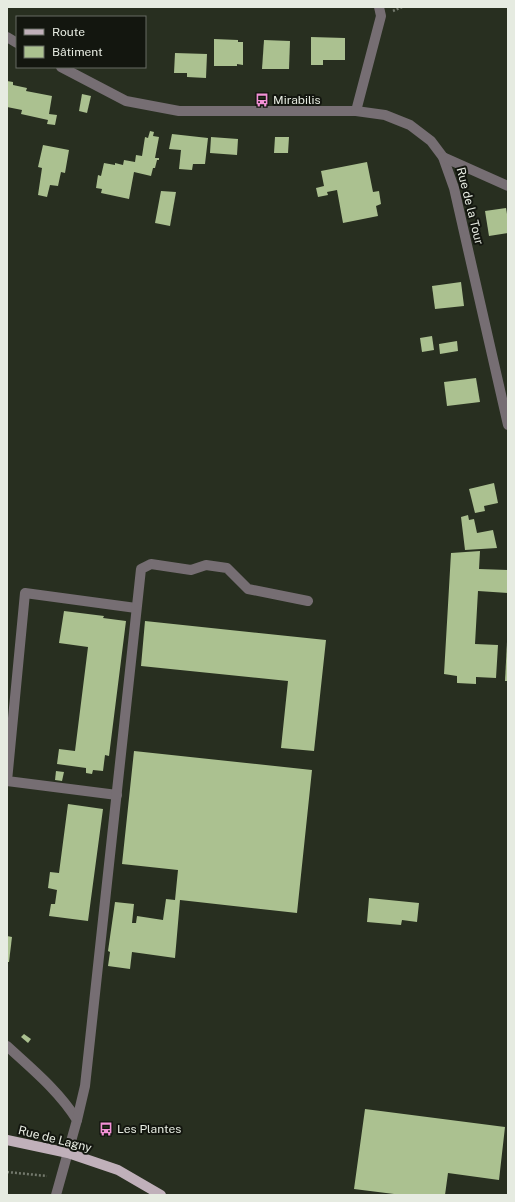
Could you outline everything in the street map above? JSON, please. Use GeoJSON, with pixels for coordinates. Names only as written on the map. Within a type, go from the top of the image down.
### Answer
{"type":"FeatureCollection","features":[{"type":"Feature","properties":{"kind":"main road","name":"Rue de Lagny"},"geometry":{"type":"LineString","coordinates":[[7,1140],[68,1153],[118,1170],[161,1195]]}},
{"type":"Feature","properties":{"kind":"street"},"geometry":{"type":"LineString","coordinates":[[356,111],[381,16],[379,7]]}},
{"type":"Feature","properties":{"kind":"street"},"geometry":{"type":"LineString","coordinates":[[7,37],[16,42]]}},
{"type":"Feature","properties":{"kind":"street","name":"Rue de la Tour"},"geometry":{"type":"LineString","coordinates":[[63,68],[126,101],[179,111],[356,111],[385,115],[410,124],[431,141],[443,157],[454,188],[508,425]]}},
{"type":"Feature","properties":{"kind":"street"},"geometry":{"type":"LineString","coordinates":[[443,157],[508,186]]}},
{"type":"Feature","properties":{"kind":"street"},"geometry":{"type":"LineString","coordinates":[[56,1195],[85,1086],[141,569],[150,564],[190,570],[206,565],[227,568],[248,589],[308,601]]}},
{"type":"Feature","properties":{"kind":"street"},"geometry":{"type":"LineString","coordinates":[[117,795],[7,781],[25,593],[136,608]]}},
{"type":"Feature","properties":{"kind":"street"},"geometry":{"type":"LineString","coordinates":[[7,1046],[46,1082],[67,1104],[77,1120]]}},
{"type":"Feature","properties":{"kind":"path"},"geometry":{"type":"LineString","coordinates":[[7,1172],[61,1178]]}},
{"type":"Feature","properties":{"kind":"building"},"geometry":{"type":"Polygon","coordinates":[[[311,37],[345,38],[345,60],[323,60],[323,65],[311,65],[311,37]]]}},
{"type":"Feature","properties":{"kind":"building"},"geometry":{"type":"Polygon","coordinates":[[[214,39],[238,40],[238,42],[243,42],[243,65],[237,64],[237,66],[214,66],[214,39]]]}},
{"type":"Feature","properties":{"kind":"building"},"geometry":{"type":"Polygon","coordinates":[[[264,40],[290,41],[289,69],[262,69],[264,40]]]}},
{"type":"Feature","properties":{"kind":"building"},"geometry":{"type":"Polygon","coordinates":[[[175,53],[207,54],[206,78],[187,77],[187,73],[174,73],[175,53]]]}},
{"type":"Feature","properties":{"kind":"building"},"geometry":{"type":"Polygon","coordinates":[[[7,81],[13,82],[13,85],[27,88],[26,91],[52,96],[49,114],[57,115],[55,125],[47,124],[48,120],[21,114],[22,110],[7,107],[7,81]]]}},
{"type":"Feature","properties":{"kind":"building"},"geometry":{"type":"Polygon","coordinates":[[[82,94],[91,96],[87,113],[79,111],[82,94]]]}},
{"type":"Feature","properties":{"kind":"building"},"geometry":{"type":"Polygon","coordinates":[[[150,131],[154,132],[153,136],[159,137],[155,158],[159,158],[159,160],[157,160],[155,168],[153,168],[151,176],[134,172],[129,199],[101,193],[102,189],[96,188],[98,175],[101,176],[104,163],[123,165],[124,160],[135,162],[136,155],[142,156],[145,137],[148,138],[150,131]]]}},
{"type":"Feature","properties":{"kind":"building"},"geometry":{"type":"Polygon","coordinates":[[[172,134],[208,138],[205,164],[193,164],[192,170],[179,169],[181,150],[169,149],[172,134]]]}},
{"type":"Feature","properties":{"kind":"building"},"geometry":{"type":"Polygon","coordinates":[[[211,137],[238,139],[237,155],[210,153],[211,137]]]}},
{"type":"Feature","properties":{"kind":"building"},"geometry":{"type":"Polygon","coordinates":[[[275,137],[289,137],[288,153],[274,153],[275,137]]]}},
{"type":"Feature","properties":{"kind":"building"},"geometry":{"type":"Polygon","coordinates":[[[43,145],[69,150],[65,173],[61,172],[58,186],[50,185],[47,197],[38,195],[42,168],[38,167],[43,145]]]}},
{"type":"Feature","properties":{"kind":"building"},"geometry":{"type":"Polygon","coordinates":[[[367,162],[373,192],[379,191],[381,204],[376,206],[378,216],[343,223],[337,190],[327,192],[328,195],[318,197],[316,188],[324,186],[321,171],[367,162]]]}},
{"type":"Feature","properties":{"kind":"building"},"geometry":{"type":"Polygon","coordinates":[[[161,191],[176,192],[170,226],[155,223],[161,191]]]}},
{"type":"Feature","properties":{"kind":"building"},"geometry":{"type":"Polygon","coordinates":[[[506,208],[508,233],[489,236],[485,211],[506,208]]]}},
{"type":"Feature","properties":{"kind":"building"},"geometry":{"type":"Polygon","coordinates":[[[461,282],[464,306],[435,309],[432,286],[461,282]]]}},
{"type":"Feature","properties":{"kind":"building"},"geometry":{"type":"Polygon","coordinates":[[[432,336],[434,350],[422,352],[420,338],[432,336]]]}},
{"type":"Feature","properties":{"kind":"building"},"geometry":{"type":"Polygon","coordinates":[[[457,341],[458,351],[440,354],[439,344],[457,341]]]}},
{"type":"Feature","properties":{"kind":"building"},"geometry":{"type":"Polygon","coordinates":[[[476,378],[480,402],[447,406],[444,382],[476,378]]]}},
{"type":"Feature","properties":{"kind":"building"},"geometry":{"type":"Polygon","coordinates":[[[494,483],[498,503],[484,506],[485,511],[475,513],[469,489],[494,483]]]}},
{"type":"Feature","properties":{"kind":"building"},"geometry":{"type":"Polygon","coordinates":[[[468,515],[469,520],[474,519],[477,533],[493,530],[497,548],[465,550],[461,517],[468,515]]]}},
{"type":"Feature","properties":{"kind":"building"},"geometry":{"type":"Polygon","coordinates":[[[480,551],[479,569],[508,570],[508,593],[478,591],[475,644],[498,645],[496,678],[476,677],[476,684],[457,683],[457,676],[444,674],[451,553],[480,551]]]}},
{"type":"Feature","properties":{"kind":"building"},"geometry":{"type":"Polygon","coordinates":[[[64,611],[104,616],[103,618],[126,621],[109,756],[105,755],[103,771],[93,770],[92,774],[86,773],[86,768],[57,764],[59,749],[75,751],[88,647],[59,643],[64,611]]]}},
{"type":"Feature","properties":{"kind":"building"},"geometry":{"type":"Polygon","coordinates":[[[145,621],[326,640],[314,751],[281,748],[288,681],[141,666],[145,621]]]}},
{"type":"Feature","properties":{"kind":"building"},"geometry":{"type":"Polygon","coordinates":[[[507,642],[508,681],[505,681],[507,642]]]}},
{"type":"Feature","properties":{"kind":"building"},"geometry":{"type":"Polygon","coordinates":[[[134,751],[312,770],[297,913],[180,900],[175,958],[132,952],[130,969],[108,966],[110,952],[108,951],[115,902],[134,904],[132,923],[136,923],[137,916],[163,920],[166,899],[175,900],[178,870],[122,864],[134,751]]]}},
{"type":"Feature","properties":{"kind":"building"},"geometry":{"type":"Polygon","coordinates":[[[56,771],[64,772],[62,781],[55,780],[56,771]]]}},
{"type":"Feature","properties":{"kind":"building"},"geometry":{"type":"Polygon","coordinates":[[[68,804],[103,809],[88,921],[49,916],[51,904],[55,904],[57,890],[48,888],[50,872],[59,873],[68,804]]]}},
{"type":"Feature","properties":{"kind":"building"},"geometry":{"type":"Polygon","coordinates":[[[369,898],[419,903],[417,922],[402,920],[401,925],[367,922],[369,898]]]}},
{"type":"Feature","properties":{"kind":"building"},"geometry":{"type":"Polygon","coordinates":[[[7,936],[12,937],[9,962],[7,962],[7,936]]]}},
{"type":"Feature","properties":{"kind":"building"},"geometry":{"type":"Polygon","coordinates":[[[24,1034],[31,1039],[28,1043],[21,1037],[24,1034]]]}},
{"type":"Feature","properties":{"kind":"building"},"geometry":{"type":"Polygon","coordinates":[[[365,1109],[505,1127],[499,1180],[448,1173],[445,1195],[402,1195],[354,1189],[365,1109]]]}},
{"type":"Feature","properties":{"kind":"place","name":"Mirabilis"},"geometry":{"type":"Point","coordinates":[262,100]}},
{"type":"Feature","properties":{"kind":"place","name":"Les Plantes"},"geometry":{"type":"Point","coordinates":[106,1129]}}]}
